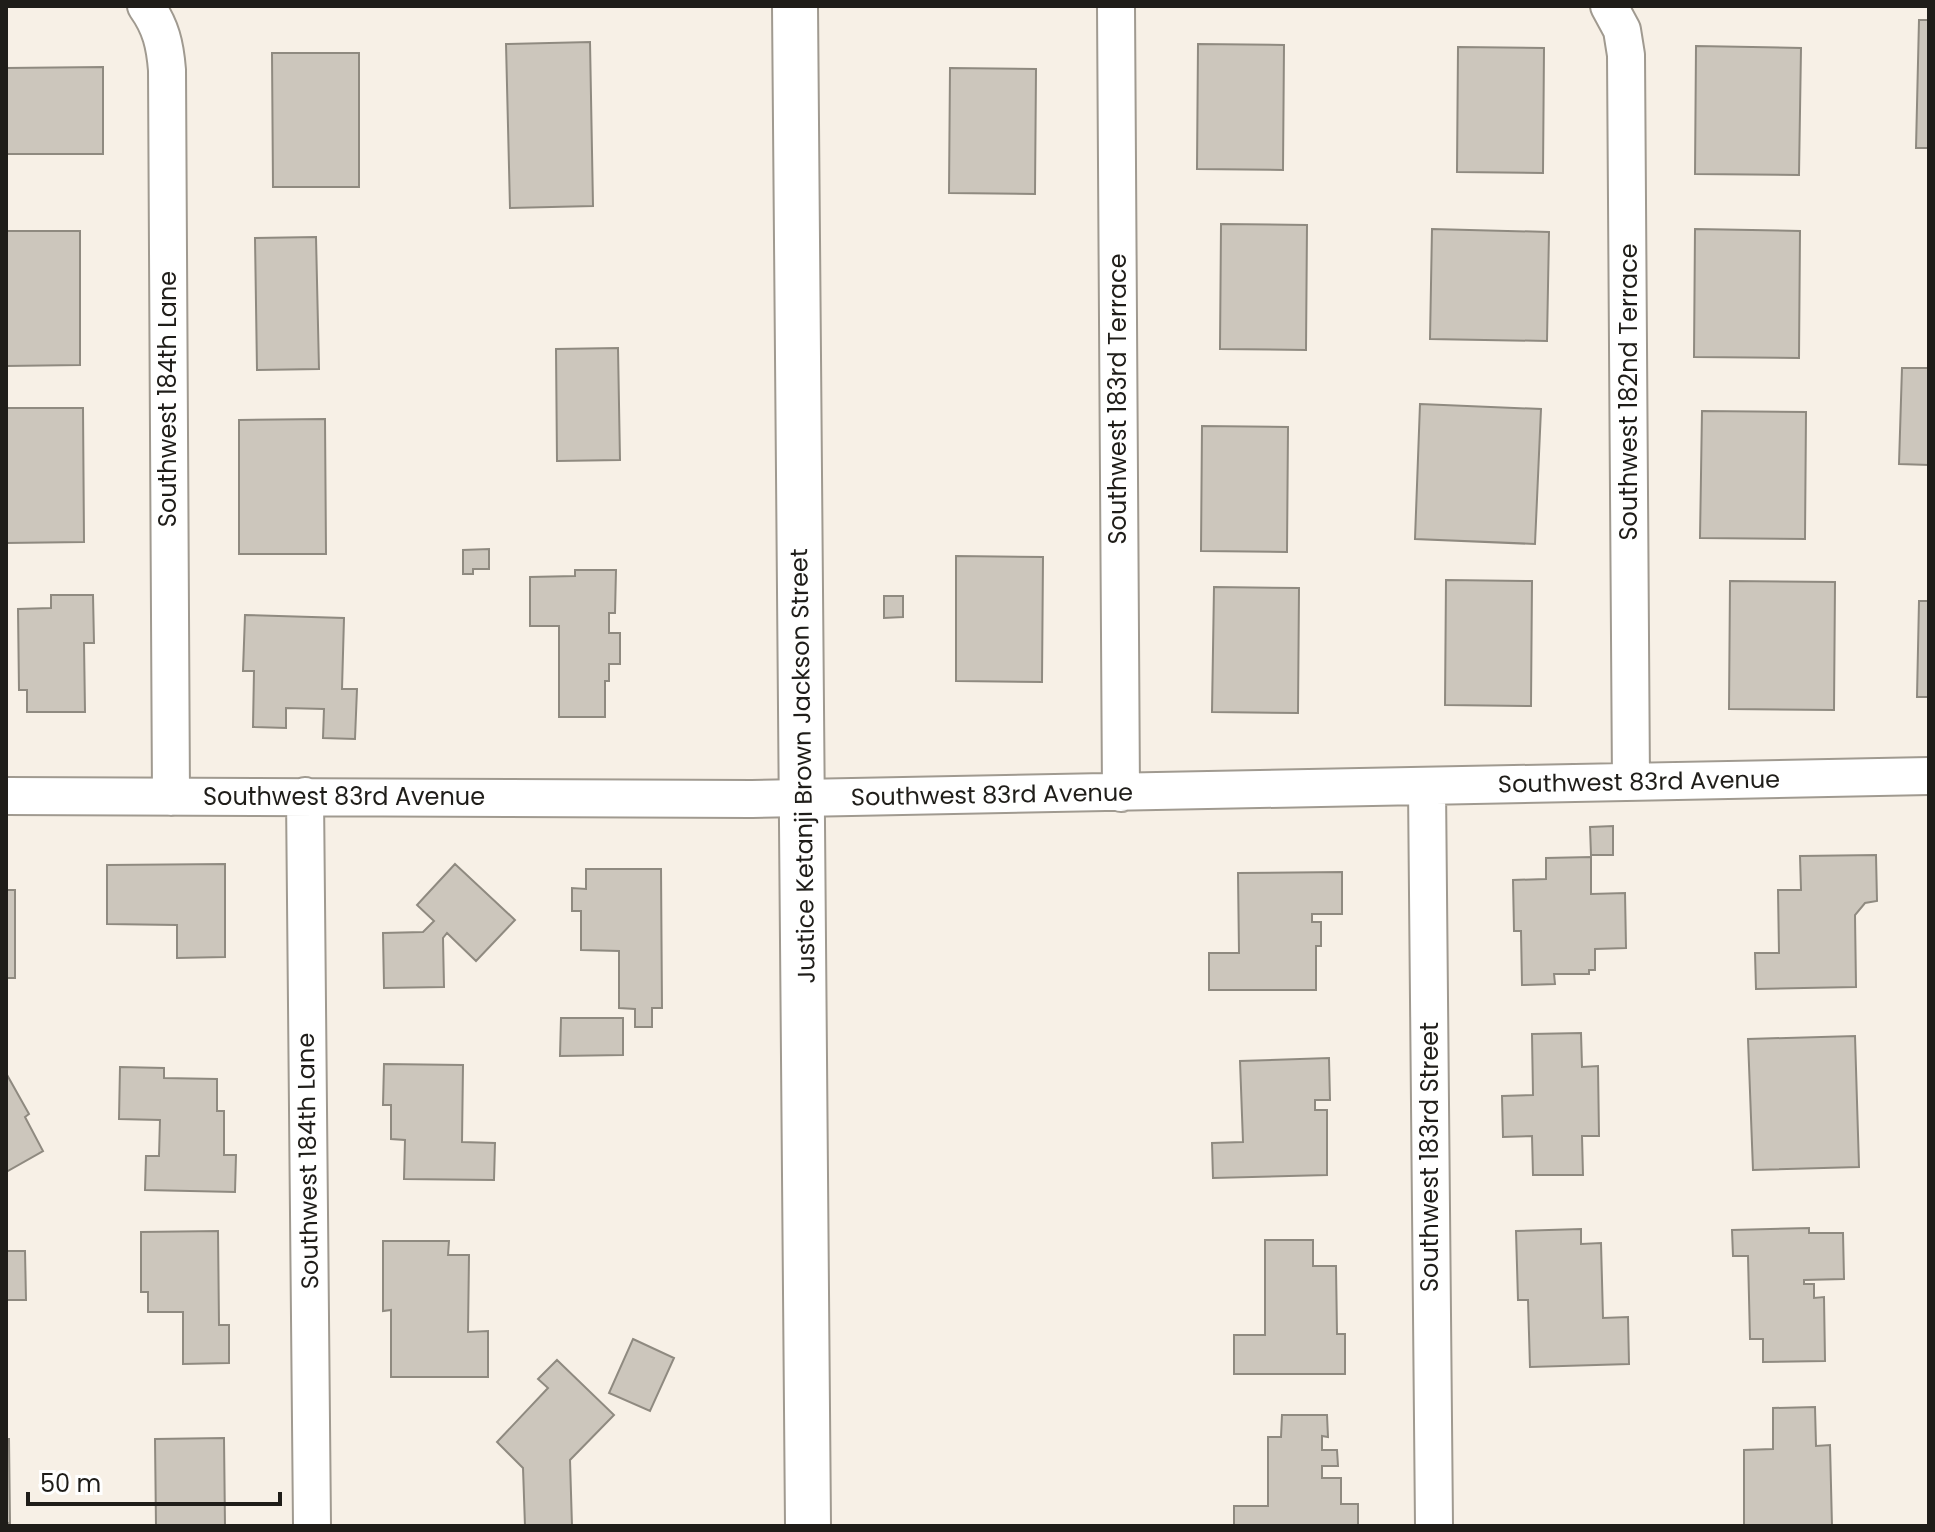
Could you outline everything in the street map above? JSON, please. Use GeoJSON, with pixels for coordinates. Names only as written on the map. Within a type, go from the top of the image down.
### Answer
{"type":"FeatureCollection","features":[{"type":"Feature","properties":{"kind":"main road","name":"Justice Ketanji Brown Jackson Street"},"geometry":{"type":"LineString","coordinates":[[795,6],[808,1526]]}},
{"type":"Feature","properties":{"kind":"street","name":"Southwest 184th Lane"},"geometry":{"type":"LineString","coordinates":[[146,6],[163,37],[167,70],[171,797]]}},
{"type":"Feature","properties":{"kind":"street","name":"Southwest 183rd Terrace"},"geometry":{"type":"LineString","coordinates":[[1116,6],[1121,793]]}},
{"type":"Feature","properties":{"kind":"street","name":"Southwest 182nd Terrace"},"geometry":{"type":"LineString","coordinates":[[1609,6],[1622,30],[1626,55],[1631,782]]}},
{"type":"Feature","properties":{"kind":"street","name":"Southwest 83rd Avenue"},"geometry":{"type":"LineString","coordinates":[[6,796],[804,798],[1929,776]]}},
{"type":"Feature","properties":{"kind":"street","name":"Southwest 183rd Street"},"geometry":{"type":"LineString","coordinates":[[1427,787],[1434,1526]]}},
{"type":"Feature","properties":{"kind":"street","name":"Southwest 184th Lane"},"geometry":{"type":"LineString","coordinates":[[305,796],[312,1526]]}},
{"type":"Feature","properties":{"kind":"building"},"geometry":{"type":"Polygon","coordinates":[[[1919,20],[1929,20],[1929,148],[1916,148],[1919,20]]]}},
{"type":"Feature","properties":{"kind":"building"},"geometry":{"type":"Polygon","coordinates":[[[590,42],[593,206],[510,208],[506,44],[590,42]]]}},
{"type":"Feature","properties":{"kind":"building"},"geometry":{"type":"Polygon","coordinates":[[[1198,44],[1284,45],[1283,170],[1197,169],[1198,44]]]}},
{"type":"Feature","properties":{"kind":"building"},"geometry":{"type":"Polygon","coordinates":[[[1696,46],[1801,48],[1799,175],[1695,174],[1696,46]]]}},
{"type":"Feature","properties":{"kind":"building"},"geometry":{"type":"Polygon","coordinates":[[[1458,47],[1544,48],[1543,173],[1457,172],[1458,47]]]}},
{"type":"Feature","properties":{"kind":"building"},"geometry":{"type":"Polygon","coordinates":[[[272,53],[359,53],[359,187],[273,187],[272,53]]]}},
{"type":"Feature","properties":{"kind":"building"},"geometry":{"type":"Polygon","coordinates":[[[103,67],[103,154],[6,154],[6,68],[103,67]]]}},
{"type":"Feature","properties":{"kind":"building"},"geometry":{"type":"Polygon","coordinates":[[[950,68],[1036,69],[1035,194],[949,193],[950,68]]]}},
{"type":"Feature","properties":{"kind":"building"},"geometry":{"type":"Polygon","coordinates":[[[1221,224],[1307,225],[1306,350],[1220,349],[1221,224]]]}},
{"type":"Feature","properties":{"kind":"building"},"geometry":{"type":"Polygon","coordinates":[[[1432,229],[1549,232],[1547,341],[1430,339],[1432,229]]]}},
{"type":"Feature","properties":{"kind":"building"},"geometry":{"type":"Polygon","coordinates":[[[1695,229],[1800,231],[1799,358],[1694,357],[1695,229]]]}},
{"type":"Feature","properties":{"kind":"building"},"geometry":{"type":"Polygon","coordinates":[[[6,231],[80,231],[80,365],[6,366],[6,231]]]}},
{"type":"Feature","properties":{"kind":"building"},"geometry":{"type":"Polygon","coordinates":[[[316,237],[319,369],[257,370],[255,238],[316,237]]]}},
{"type":"Feature","properties":{"kind":"building"},"geometry":{"type":"Polygon","coordinates":[[[618,348],[620,460],[557,461],[556,349],[618,348]]]}},
{"type":"Feature","properties":{"kind":"building"},"geometry":{"type":"Polygon","coordinates":[[[1902,368],[1929,368],[1929,465],[1899,464],[1902,368]]]}},
{"type":"Feature","properties":{"kind":"building"},"geometry":{"type":"Polygon","coordinates":[[[1420,404],[1541,409],[1535,544],[1415,539],[1420,404]]]}},
{"type":"Feature","properties":{"kind":"building"},"geometry":{"type":"Polygon","coordinates":[[[6,408],[83,408],[84,542],[6,543],[6,408]]]}},
{"type":"Feature","properties":{"kind":"building"},"geometry":{"type":"Polygon","coordinates":[[[1702,411],[1806,412],[1805,539],[1700,538],[1702,411]]]}},
{"type":"Feature","properties":{"kind":"building"},"geometry":{"type":"Polygon","coordinates":[[[325,419],[326,554],[239,554],[239,420],[325,419]]]}},
{"type":"Feature","properties":{"kind":"building"},"geometry":{"type":"Polygon","coordinates":[[[1202,426],[1288,427],[1287,552],[1201,551],[1202,426]]]}},
{"type":"Feature","properties":{"kind":"building"},"geometry":{"type":"Polygon","coordinates":[[[489,549],[489,569],[473,569],[473,574],[463,574],[463,550],[489,549]]]}},
{"type":"Feature","properties":{"kind":"building"},"geometry":{"type":"Polygon","coordinates":[[[956,556],[1043,557],[1042,682],[956,681],[956,556]]]}},
{"type":"Feature","properties":{"kind":"building"},"geometry":{"type":"Polygon","coordinates":[[[575,570],[616,570],[615,613],[609,613],[609,633],[620,633],[620,664],[609,664],[609,681],[605,681],[605,717],[559,717],[559,626],[530,626],[530,577],[575,576],[575,570]]]}},
{"type":"Feature","properties":{"kind":"building"},"geometry":{"type":"Polygon","coordinates":[[[1446,580],[1532,581],[1531,706],[1445,705],[1446,580]]]}},
{"type":"Feature","properties":{"kind":"building"},"geometry":{"type":"Polygon","coordinates":[[[1730,581],[1835,582],[1834,710],[1729,709],[1730,581]]]}},
{"type":"Feature","properties":{"kind":"building"},"geometry":{"type":"Polygon","coordinates":[[[1214,587],[1299,588],[1298,713],[1212,712],[1214,587]]]}},
{"type":"Feature","properties":{"kind":"building"},"geometry":{"type":"Polygon","coordinates":[[[51,595],[93,595],[94,643],[84,643],[85,712],[27,712],[27,690],[19,690],[18,609],[51,608],[51,595]]]}},
{"type":"Feature","properties":{"kind":"building"},"geometry":{"type":"Polygon","coordinates":[[[884,596],[903,596],[903,617],[884,618],[884,596]]]}},
{"type":"Feature","properties":{"kind":"building"},"geometry":{"type":"Polygon","coordinates":[[[1919,601],[1929,601],[1929,697],[1917,697],[1919,601]]]}},
{"type":"Feature","properties":{"kind":"building"},"geometry":{"type":"Polygon","coordinates":[[[245,615],[344,618],[342,689],[357,689],[355,739],[323,738],[324,709],[286,708],[286,728],[253,727],[254,671],[243,671],[245,615]]]}},
{"type":"Feature","properties":{"kind":"building"},"geometry":{"type":"Polygon","coordinates":[[[1613,826],[1613,855],[1591,855],[1590,827],[1613,826]]]}},
{"type":"Feature","properties":{"kind":"building"},"geometry":{"type":"Polygon","coordinates":[[[1876,855],[1877,901],[1865,903],[1855,915],[1856,987],[1756,989],[1755,953],[1779,953],[1778,890],[1801,890],[1800,856],[1876,855]]]}},
{"type":"Feature","properties":{"kind":"building"},"geometry":{"type":"Polygon","coordinates":[[[1591,857],[1591,894],[1625,893],[1626,948],[1595,949],[1595,970],[1589,970],[1589,974],[1554,974],[1555,984],[1522,985],[1521,931],[1514,931],[1513,880],[1546,879],[1546,858],[1591,857]]]}},
{"type":"Feature","properties":{"kind":"building"},"geometry":{"type":"Polygon","coordinates":[[[225,864],[225,957],[177,958],[177,925],[107,924],[107,865],[225,864]]]}},
{"type":"Feature","properties":{"kind":"building"},"geometry":{"type":"Polygon","coordinates":[[[455,864],[515,920],[476,961],[447,933],[443,938],[444,987],[384,988],[383,933],[423,932],[434,921],[417,905],[455,864]]]}},
{"type":"Feature","properties":{"kind":"building"},"geometry":{"type":"Polygon","coordinates":[[[586,869],[661,869],[662,1008],[652,1008],[652,1027],[635,1027],[635,1009],[619,1008],[619,951],[581,950],[581,911],[572,911],[572,888],[586,889],[586,869]]]}},
{"type":"Feature","properties":{"kind":"building"},"geometry":{"type":"Polygon","coordinates":[[[1342,872],[1342,914],[1312,914],[1312,922],[1321,922],[1321,946],[1316,946],[1316,990],[1209,990],[1209,953],[1239,953],[1238,873],[1342,872]]]}},
{"type":"Feature","properties":{"kind":"building"},"geometry":{"type":"Polygon","coordinates":[[[6,890],[15,890],[15,978],[6,978],[6,890]]]}},
{"type":"Feature","properties":{"kind":"building"},"geometry":{"type":"Polygon","coordinates":[[[561,1018],[623,1018],[623,1055],[560,1056],[561,1018]]]}},
{"type":"Feature","properties":{"kind":"building"},"geometry":{"type":"Polygon","coordinates":[[[1581,1033],[1582,1067],[1598,1066],[1599,1136],[1582,1136],[1583,1175],[1533,1175],[1532,1136],[1503,1137],[1502,1096],[1533,1095],[1532,1034],[1581,1033]]]}},
{"type":"Feature","properties":{"kind":"building"},"geometry":{"type":"Polygon","coordinates":[[[1855,1036],[1859,1167],[1753,1170],[1748,1039],[1855,1036]]]}},
{"type":"Feature","properties":{"kind":"building"},"geometry":{"type":"Polygon","coordinates":[[[1329,1058],[1330,1100],[1315,1100],[1315,1110],[1327,1110],[1327,1175],[1213,1178],[1212,1143],[1243,1142],[1240,1061],[1329,1058]]]}},
{"type":"Feature","properties":{"kind":"building"},"geometry":{"type":"Polygon","coordinates":[[[384,1064],[463,1065],[462,1142],[495,1143],[494,1180],[404,1179],[405,1140],[391,1139],[391,1105],[383,1105],[384,1064]]]}},
{"type":"Feature","properties":{"kind":"building"},"geometry":{"type":"Polygon","coordinates":[[[120,1067],[164,1068],[164,1078],[217,1079],[217,1111],[224,1111],[224,1155],[236,1155],[235,1192],[145,1190],[146,1156],[159,1156],[160,1120],[119,1119],[120,1067]]]}},
{"type":"Feature","properties":{"kind":"building"},"geometry":{"type":"Polygon","coordinates":[[[6,1073],[29,1114],[25,1117],[43,1151],[6,1172],[6,1073]]]}},
{"type":"Feature","properties":{"kind":"building"},"geometry":{"type":"Polygon","coordinates":[[[1809,1228],[1809,1233],[1843,1233],[1844,1279],[1804,1280],[1804,1284],[1814,1284],[1814,1298],[1824,1297],[1825,1361],[1763,1362],[1763,1339],[1750,1339],[1748,1256],[1733,1256],[1732,1230],[1809,1228]]]}},
{"type":"Feature","properties":{"kind":"building"},"geometry":{"type":"Polygon","coordinates":[[[1581,1229],[1581,1244],[1601,1243],[1603,1318],[1628,1317],[1629,1364],[1530,1367],[1528,1300],[1518,1300],[1516,1231],[1581,1229]]]}},
{"type":"Feature","properties":{"kind":"building"},"geometry":{"type":"Polygon","coordinates":[[[218,1231],[219,1325],[229,1325],[229,1363],[183,1364],[183,1312],[148,1312],[148,1292],[141,1292],[141,1232],[218,1231]]]}},
{"type":"Feature","properties":{"kind":"building"},"geometry":{"type":"Polygon","coordinates":[[[1265,1240],[1313,1240],[1313,1266],[1336,1266],[1337,1334],[1345,1334],[1345,1374],[1234,1374],[1234,1335],[1265,1335],[1265,1240]]]}},
{"type":"Feature","properties":{"kind":"building"},"geometry":{"type":"Polygon","coordinates":[[[383,1241],[449,1241],[448,1255],[469,1255],[468,1332],[488,1331],[488,1377],[391,1377],[391,1310],[383,1311],[383,1241]]]}},
{"type":"Feature","properties":{"kind":"building"},"geometry":{"type":"Polygon","coordinates":[[[6,1251],[25,1251],[26,1300],[6,1300],[6,1251]]]}},
{"type":"Feature","properties":{"kind":"building"},"geometry":{"type":"Polygon","coordinates":[[[633,1339],[674,1358],[650,1411],[609,1393],[633,1339]]]}},
{"type":"Feature","properties":{"kind":"building"},"geometry":{"type":"Polygon","coordinates":[[[557,1360],[614,1415],[570,1460],[572,1526],[525,1526],[523,1468],[497,1442],[548,1388],[538,1379],[557,1360]]]}},
{"type":"Feature","properties":{"kind":"building"},"geometry":{"type":"Polygon","coordinates":[[[1815,1407],[1816,1446],[1830,1445],[1832,1526],[1744,1526],[1744,1450],[1773,1449],[1773,1408],[1815,1407]]]}},
{"type":"Feature","properties":{"kind":"building"},"geometry":{"type":"Polygon","coordinates":[[[1282,1415],[1327,1415],[1328,1437],[1322,1436],[1322,1450],[1337,1450],[1338,1466],[1322,1466],[1322,1478],[1341,1478],[1341,1504],[1358,1504],[1358,1526],[1234,1526],[1234,1506],[1268,1506],[1268,1437],[1281,1437],[1282,1415]]]}},
{"type":"Feature","properties":{"kind":"building"},"geometry":{"type":"Polygon","coordinates":[[[224,1438],[225,1526],[156,1526],[155,1439],[224,1438]]]}},
{"type":"Feature","properties":{"kind":"building"},"geometry":{"type":"Polygon","coordinates":[[[6,1439],[9,1439],[10,1523],[6,1523],[6,1439]]]}}]}
